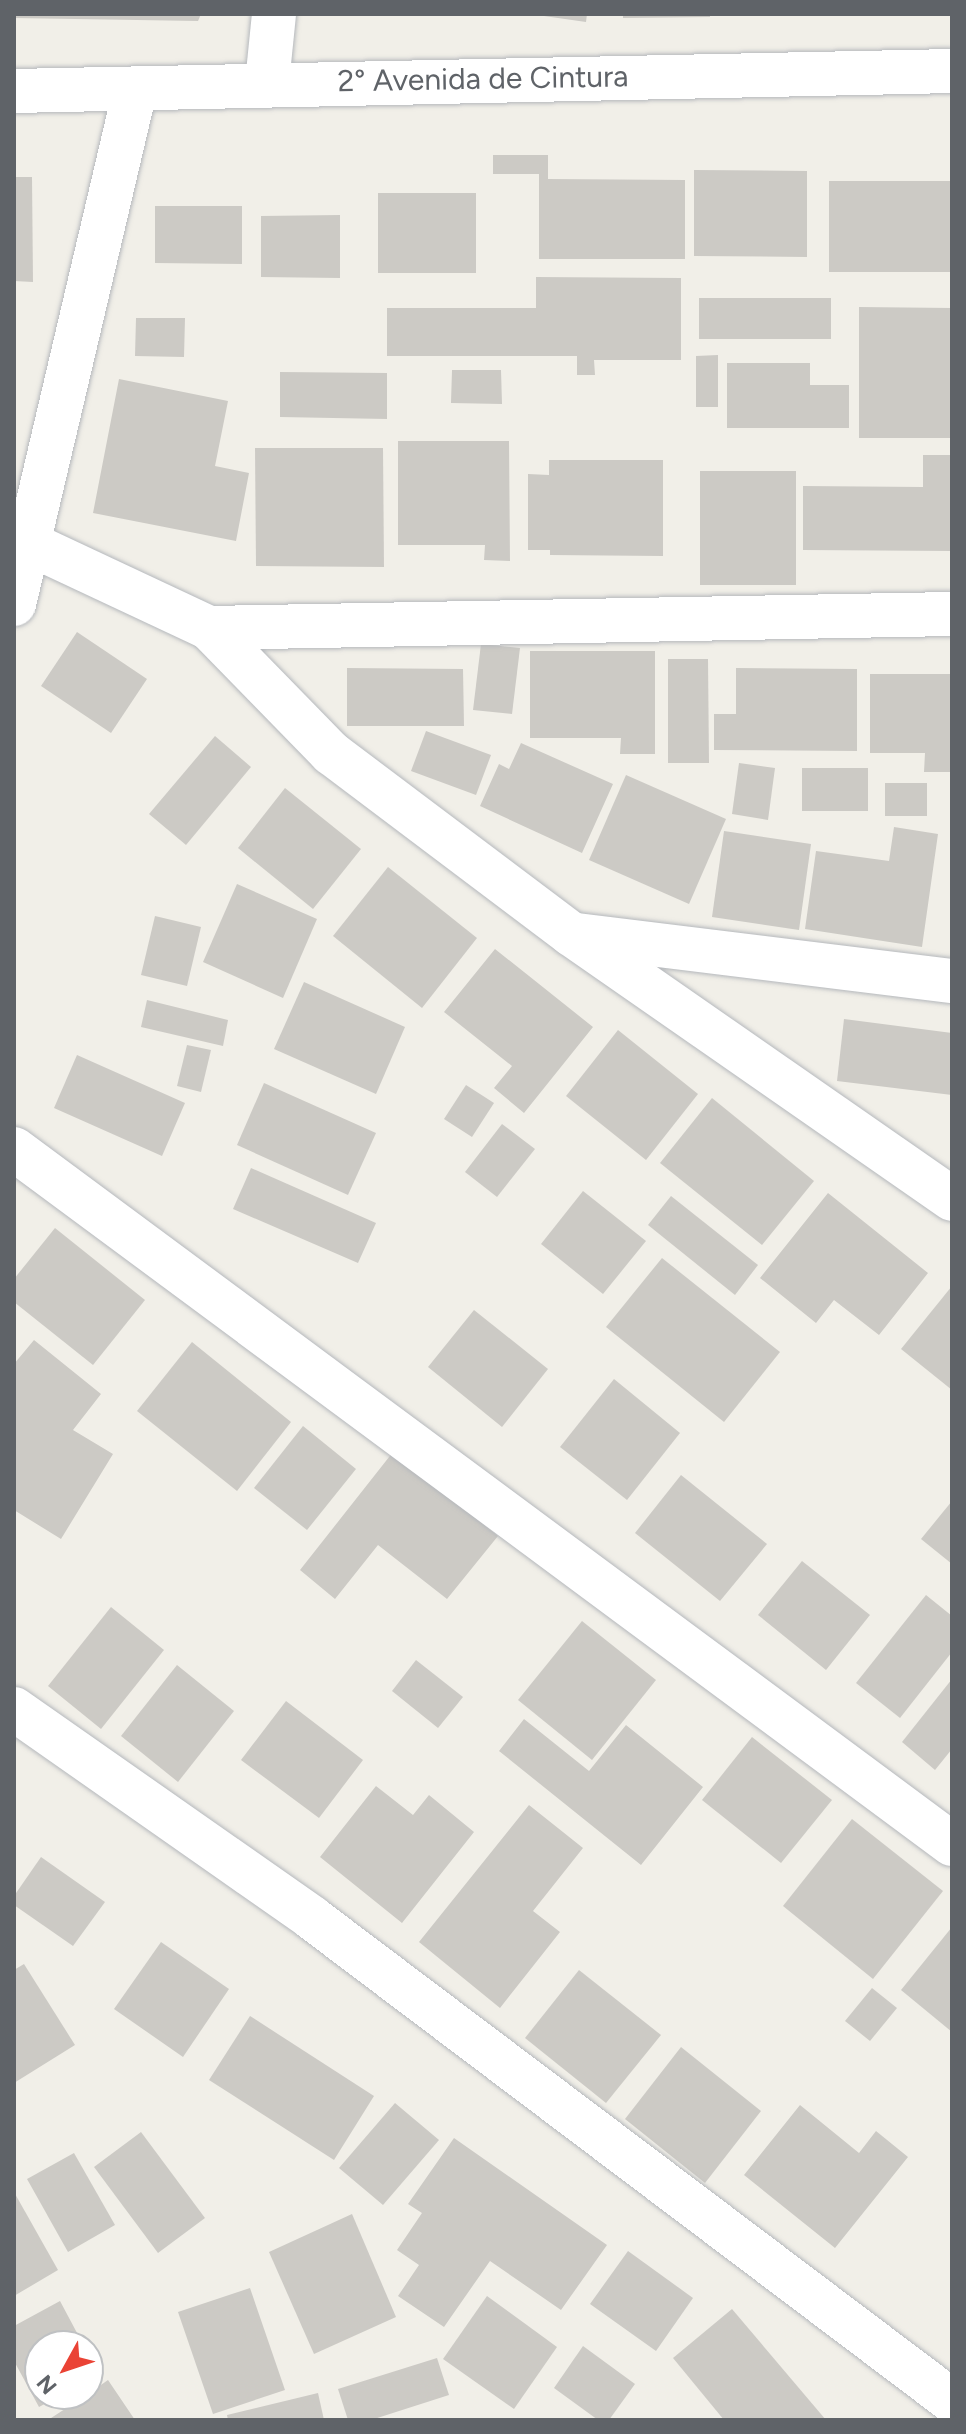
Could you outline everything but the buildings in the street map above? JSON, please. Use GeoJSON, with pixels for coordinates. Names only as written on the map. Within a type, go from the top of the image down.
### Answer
{"type":"FeatureCollection","features":[{"type":"Feature","properties":{"kind":"street"},"geometry":{"type":"LineString","coordinates":[[267,83],[274,14]]}},
{"type":"Feature","properties":{"kind":"street","name":"2° Avenida de Cintura"},"geometry":{"type":"LineString","coordinates":[[14,91],[135,90],[267,83],[952,71]]}},
{"type":"Feature","properties":{"kind":"street"},"geometry":{"type":"LineString","coordinates":[[14,604],[135,90]]}},
{"type":"Feature","properties":{"kind":"street"},"geometry":{"type":"LineString","coordinates":[[30,544],[209,628],[331,753],[571,934],[952,1199]]}},
{"type":"Feature","properties":{"kind":"street"},"geometry":{"type":"LineString","coordinates":[[209,628],[952,614]]}},
{"type":"Feature","properties":{"kind":"street"},"geometry":{"type":"LineString","coordinates":[[571,934],[952,981]]}},
{"type":"Feature","properties":{"kind":"street"},"geometry":{"type":"LineString","coordinates":[[14,1149],[952,1844]]}},
{"type":"Feature","properties":{"kind":"street"},"geometry":{"type":"LineString","coordinates":[[14,1709],[312,1918],[952,2401]]}}]}
